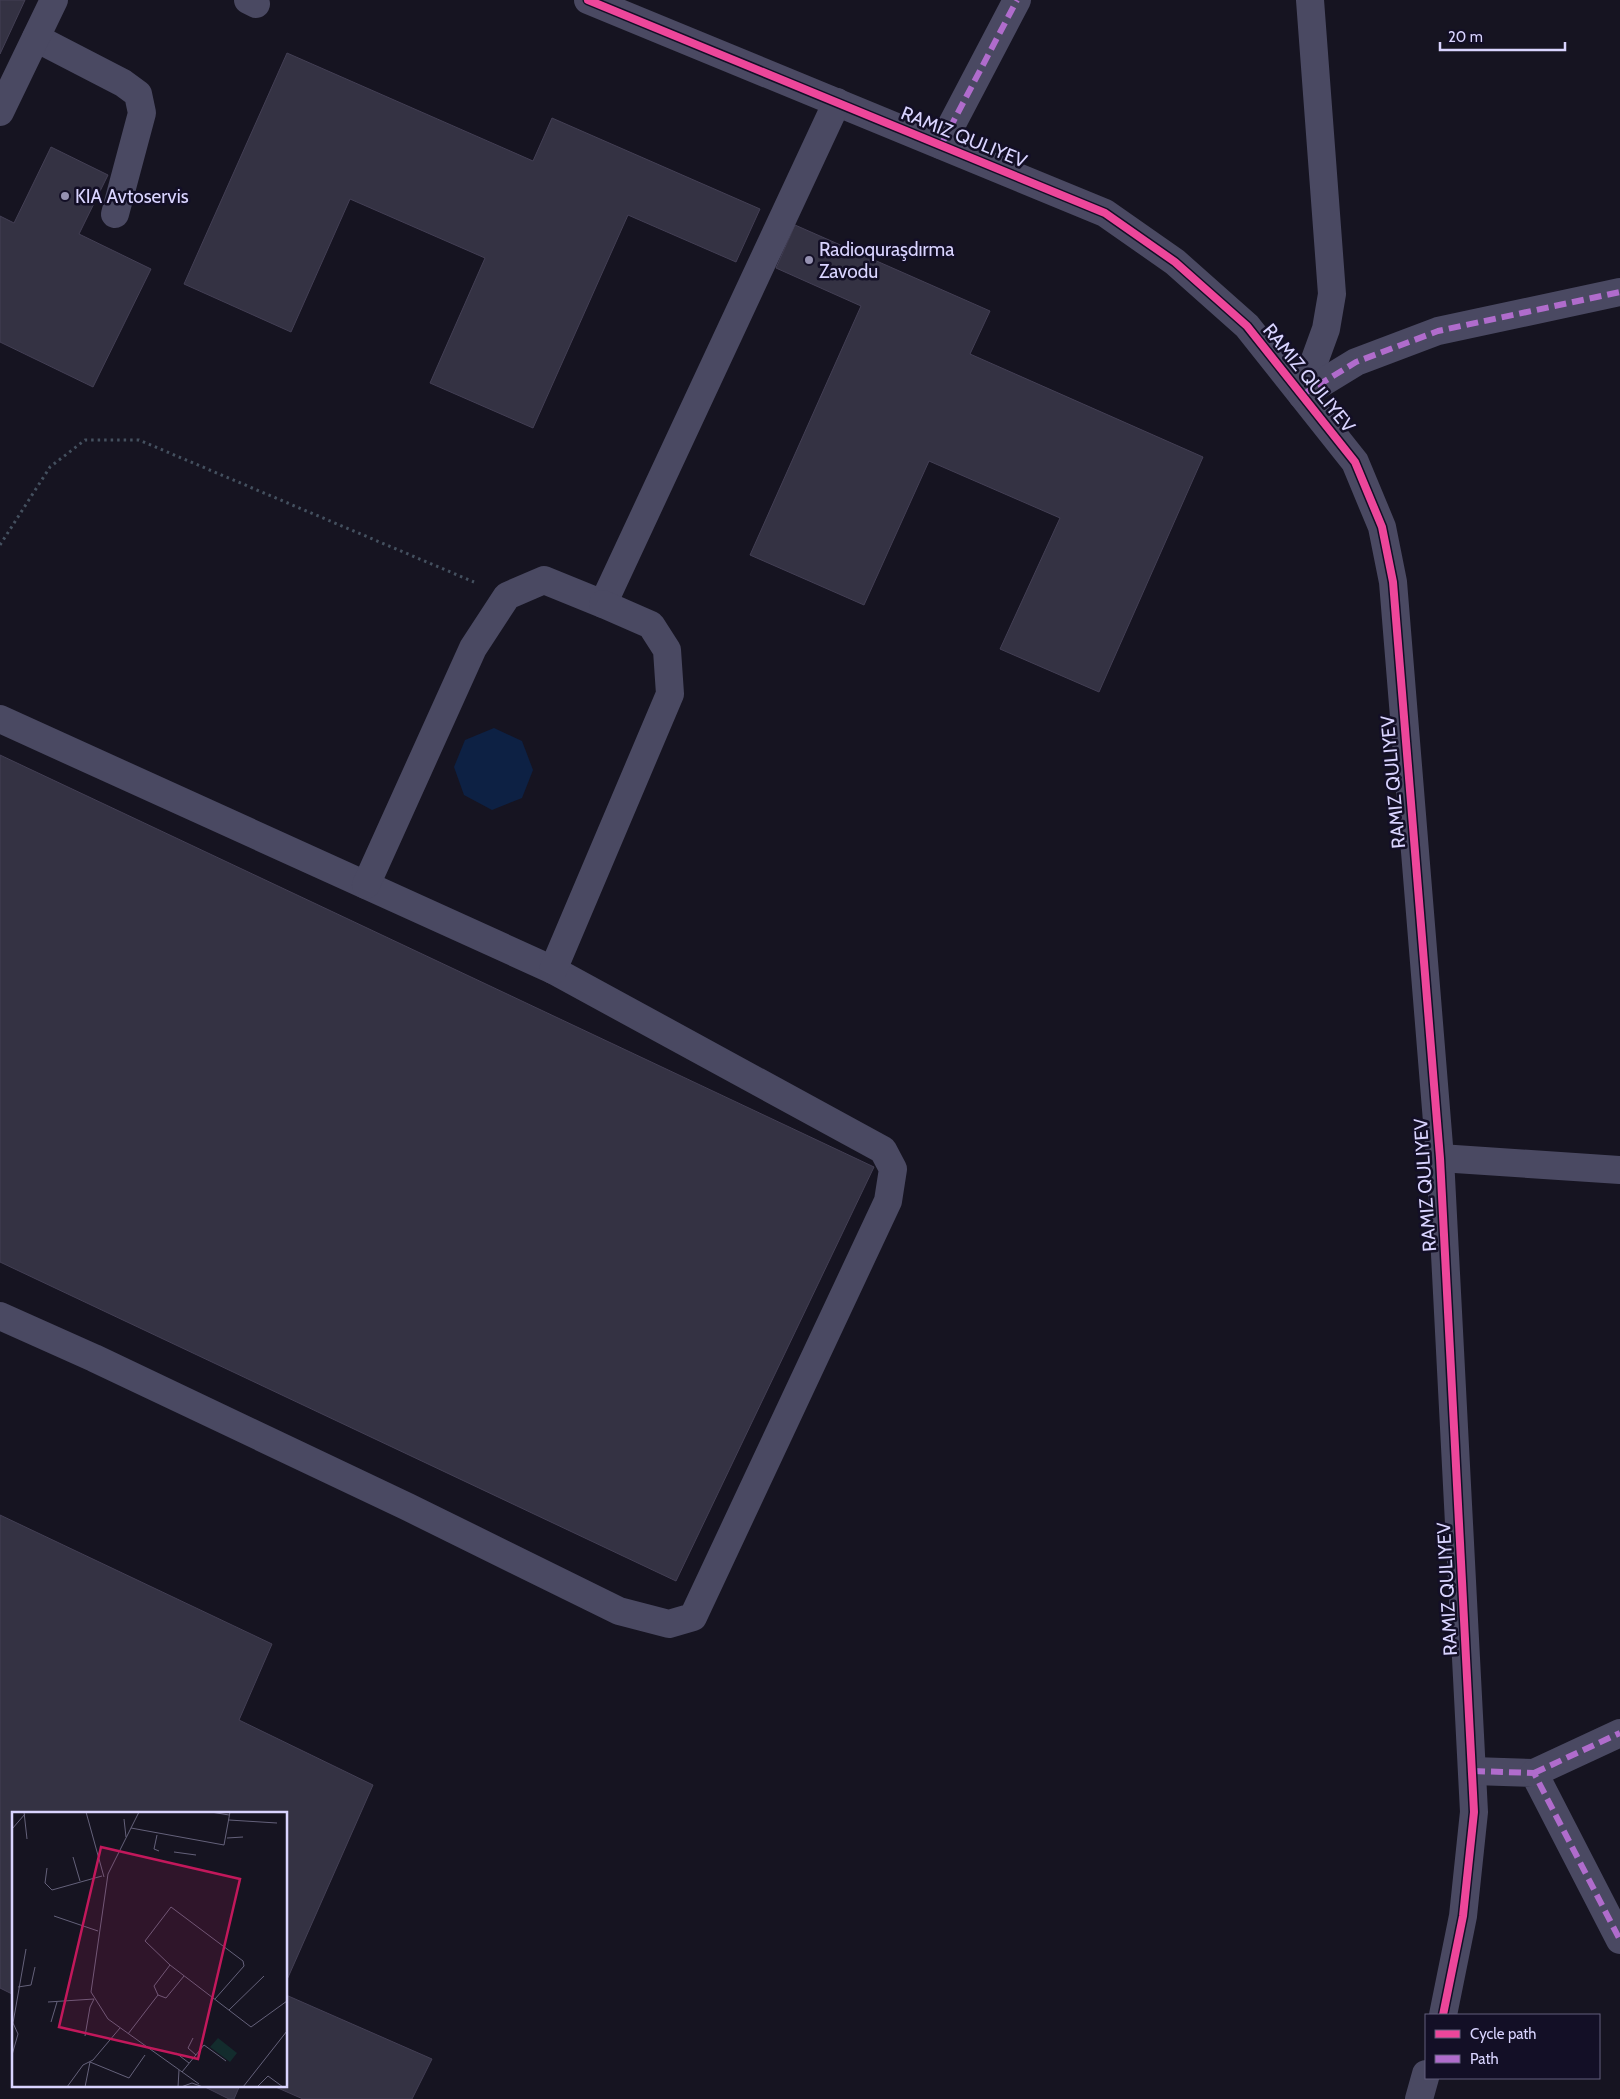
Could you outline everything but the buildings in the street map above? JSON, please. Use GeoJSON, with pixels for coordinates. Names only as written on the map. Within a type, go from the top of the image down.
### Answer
{"type":"FeatureCollection","features":[{"type":"Feature","properties":{"kind":"street"},"geometry":{"type":"LineString","coordinates":[[0,112],[54,0]]}},
{"type":"Feature","properties":{"kind":"street","name":"RAMIZ QULIYEV"},"geometry":{"type":"LineString","coordinates":[[588,0],[1105,213],[1175,262],[1247,326],[1355,462],[1382,527],[1393,582],[1440,1158],[1474,1812],[1463,1916],[1443,2014]]}},
{"type":"Feature","properties":{"kind":"street"},"geometry":{"type":"LineString","coordinates":[[941,145],[1017,0]]}},
{"type":"Feature","properties":{"kind":"street"},"geometry":{"type":"LineString","coordinates":[[1302,395],[1326,329],[1332,294],[1310,0]]}},
{"type":"Feature","properties":{"kind":"street"},"geometry":{"type":"LineString","coordinates":[[36,38],[123,83],[138,94],[142,113],[115,214]]}},
{"type":"Feature","properties":{"kind":"street"},"geometry":{"type":"LineString","coordinates":[[603,604],[837,102]]}},
{"type":"Feature","properties":{"kind":"street"},"geometry":{"type":"LineString","coordinates":[[1302,395],[1356,362],[1438,330],[1620,292]]}},
{"type":"Feature","properties":{"kind":"street"},"geometry":{"type":"LineString","coordinates":[[366,885],[473,648],[507,596],[544,580],[651,625],[667,650],[670,694],[553,970]]}},
{"type":"Feature","properties":{"kind":"street"},"geometry":{"type":"LineString","coordinates":[[0,719],[553,970],[883,1150],[893,1169],[888,1201],[693,1616],[669,1624],[619,1611],[408,1507],[94,1358],[0,1316]]}},
{"type":"Feature","properties":{"kind":"street"},"geometry":{"type":"LineString","coordinates":[[1440,1158],[1620,1170]]}},
{"type":"Feature","properties":{"kind":"street"},"geometry":{"type":"LineString","coordinates":[[1473,1771],[1534,1773],[1620,1732]]}},
{"type":"Feature","properties":{"kind":"street"},"geometry":{"type":"LineString","coordinates":[[1534,1773],[1620,1940]]}},
{"type":"Feature","properties":{"kind":"street"},"geometry":{"type":"LineString","coordinates":[[1419,2099],[1425,2078]]}},
{"type":"Feature","properties":{"kind":"path"},"geometry":{"type":"LineString","coordinates":[[0,545],[50,467],[85,440],[139,440],[507,596]]}},
{"type":"Feature","properties":{"kind":"water"},"geometry":{"type":"Polygon","coordinates":[[[494,728],[522,741],[533,770],[522,798],[492,810],[464,795],[454,767],[465,740],[494,728]]]}},
{"type":"Feature","properties":{"kind":"marked path"},"geometry":{"type":"LineString","coordinates":[[941,145],[1017,0]]}},
{"type":"Feature","properties":{"kind":"marked path"},"geometry":{"type":"LineString","coordinates":[[1302,395],[1356,362],[1438,331],[1620,292]]}},
{"type":"Feature","properties":{"kind":"marked path"},"geometry":{"type":"LineString","coordinates":[[1534,1773],[1620,1733]]}},
{"type":"Feature","properties":{"kind":"marked path"},"geometry":{"type":"LineString","coordinates":[[1473,1771],[1534,1773],[1620,1940]]}},
{"type":"Feature","properties":{"kind":"cycle path"},"geometry":{"type":"LineString","coordinates":[[588,0],[1105,213],[1175,262],[1247,326],[1355,462],[1382,527],[1393,582],[1440,1158],[1474,1812],[1463,1916],[1443,2014]]}},
{"type":"Feature","properties":{"kind":"place","name":"KIA Avtoservis"},"geometry":{"type":"Point","coordinates":[65,196]}},
{"type":"Feature","properties":{"kind":"place","name":"Radioquraşdırma Zavodu"},"geometry":{"type":"Point","coordinates":[809,260]}}]}
